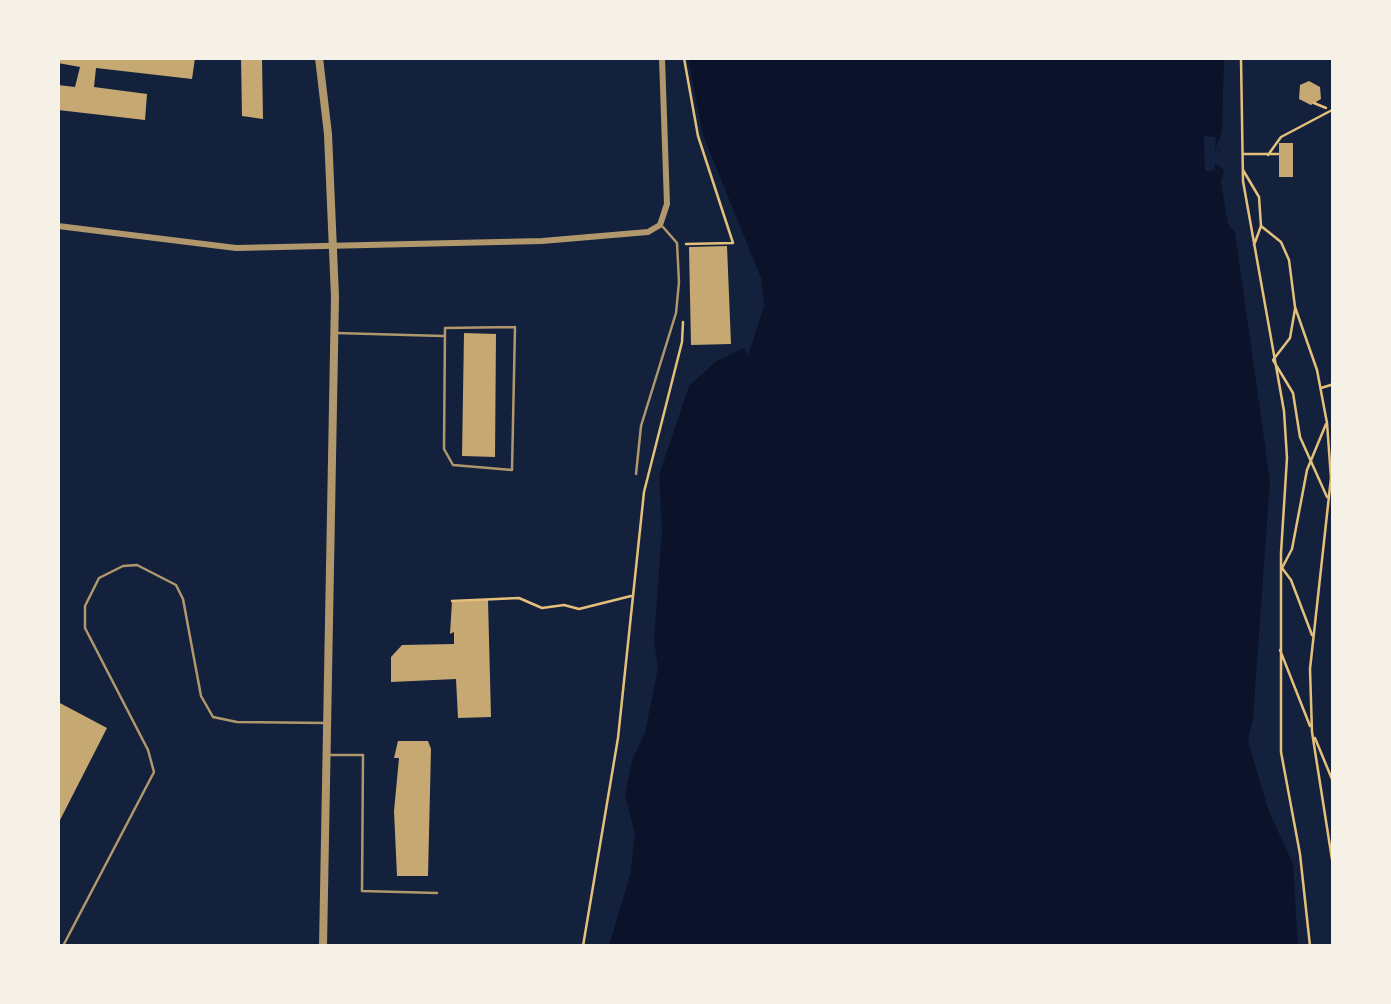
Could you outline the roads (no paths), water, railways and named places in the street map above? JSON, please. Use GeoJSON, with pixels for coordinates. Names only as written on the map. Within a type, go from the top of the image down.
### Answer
{"type":"FeatureCollection","features":[{"type":"Feature","properties":{"kind":"street"},"geometry":{"type":"LineString","coordinates":[[319,58],[334,246],[335,333],[323,946]]}},
{"type":"Feature","properties":{"kind":"street"},"geometry":{"type":"LineString","coordinates":[[58,226],[236,248],[634,236],[660,225],[667,204],[662,58]]}},
{"type":"Feature","properties":{"kind":"lane"},"geometry":{"type":"LineString","coordinates":[[636,474],[642,426],[676,313],[679,282],[677,243],[660,225]]}},
{"type":"Feature","properties":{"kind":"lane"},"geometry":{"type":"LineString","coordinates":[[514,326],[512,470],[466,469],[446,459],[445,336],[445,328],[514,326]]}},
{"type":"Feature","properties":{"kind":"lane"},"geometry":{"type":"LineString","coordinates":[[335,333],[445,336]]}},
{"type":"Feature","properties":{"kind":"lane"},"geometry":{"type":"LineString","coordinates":[[63,946],[154,772],[148,750],[84,628],[85,606],[99,578],[122,566],[137,565],[162,574],[176,585],[201,696],[214,717],[237,722],[327,723]]}},
{"type":"Feature","properties":{"kind":"lane"},"geometry":{"type":"LineString","coordinates":[[327,756],[363,755],[362,890],[437,893]]}},
{"type":"Feature","properties":{"kind":"water"},"geometry":{"type":"Polygon","coordinates":[[[688,58],[1224,58],[1222,132],[1215,150],[1222,151],[1222,156],[1215,156],[1215,163],[1224,170],[1221,183],[1228,224],[1235,232],[1270,481],[1253,718],[1248,741],[1268,809],[1293,864],[1298,946],[609,946],[630,875],[635,834],[625,795],[632,760],[645,733],[658,668],[654,640],[662,530],[659,475],[689,386],[715,362],[744,348],[748,356],[764,306],[761,278],[703,135],[688,58]]]}}]}
